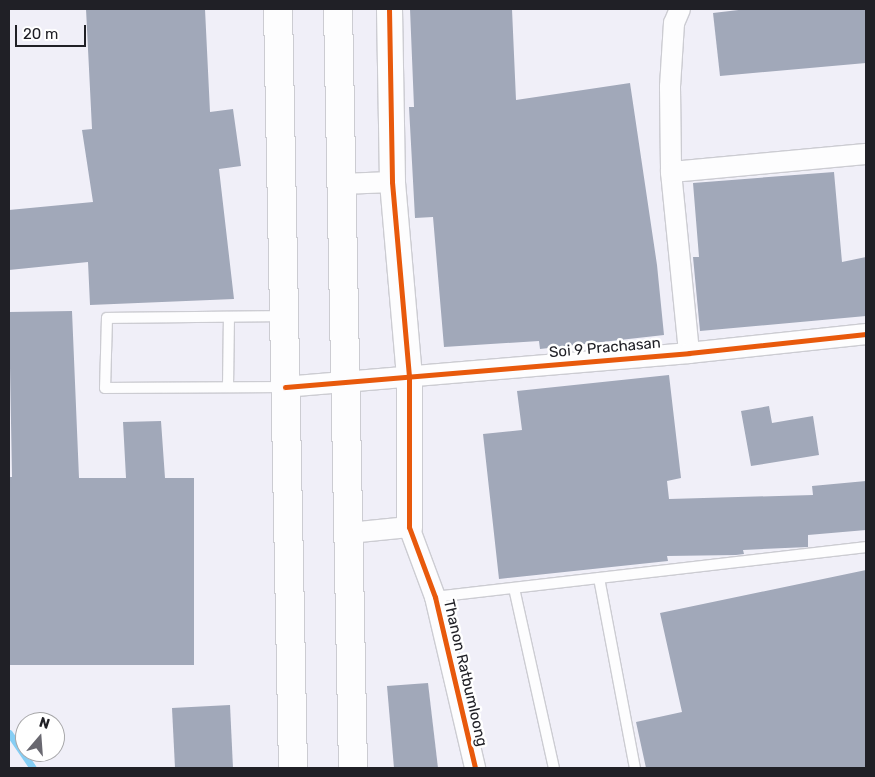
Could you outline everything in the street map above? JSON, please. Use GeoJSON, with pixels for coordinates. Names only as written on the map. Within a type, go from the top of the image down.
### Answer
{"type":"FeatureCollection","features":[{"type":"Feature","properties":{"kind":"main road"},"geometry":{"type":"LineString","coordinates":[[278,9],[293,768]]}},
{"type":"Feature","properties":{"kind":"main road"},"geometry":{"type":"LineString","coordinates":[[338,9],[352,768]]}},
{"type":"Feature","properties":{"kind":"street"},"geometry":{"type":"LineString","coordinates":[[349,533],[409,527],[408,376],[392,182],[389,9]]}},
{"type":"Feature","properties":{"kind":"street"},"geometry":{"type":"LineString","coordinates":[[680,9],[674,23],[670,86],[670,172],[689,354]]}},
{"type":"Feature","properties":{"kind":"street"},"geometry":{"type":"LineString","coordinates":[[670,172],[866,154]]}},
{"type":"Feature","properties":{"kind":"street"},"geometry":{"type":"LineString","coordinates":[[341,184],[392,182]]}},
{"type":"Feature","properties":{"kind":"street","name":"Soi 9 Prachasan"},"geometry":{"type":"LineString","coordinates":[[285,387],[689,354],[866,334]]}},
{"type":"Feature","properties":{"kind":"street","name":"Thanon Ratbumloong"},"geometry":{"type":"LineString","coordinates":[[409,527],[435,597],[475,768]]}},
{"type":"Feature","properties":{"kind":"lane"},"geometry":{"type":"LineString","coordinates":[[284,316],[107,318],[105,388],[285,387]]}},
{"type":"Feature","properties":{"kind":"lane"},"geometry":{"type":"LineString","coordinates":[[228,387],[229,317]]}},
{"type":"Feature","properties":{"kind":"lane"},"geometry":{"type":"LineString","coordinates":[[435,597],[866,548]]}},
{"type":"Feature","properties":{"kind":"lane"},"geometry":{"type":"LineString","coordinates":[[599,578],[635,768]]}},
{"type":"Feature","properties":{"kind":"lane"},"geometry":{"type":"LineString","coordinates":[[514,588],[554,768]]}},
{"type":"Feature","properties":{"kind":"building"},"geometry":{"type":"Polygon","coordinates":[[[86,9],[205,9],[210,112],[233,109],[241,166],[219,169],[234,299],[90,305],[88,262],[9,270],[9,210],[93,202],[82,130],[92,129],[86,9]]]}},
{"type":"Feature","properties":{"kind":"building"},"geometry":{"type":"Polygon","coordinates":[[[410,9],[512,9],[516,100],[630,83],[657,265],[664,335],[540,349],[539,341],[444,347],[433,217],[415,218],[409,107],[414,107],[410,9]]]}},
{"type":"Feature","properties":{"kind":"building"},"geometry":{"type":"Polygon","coordinates":[[[747,9],[866,9],[866,63],[720,76],[713,13],[747,9]]]}},
{"type":"Feature","properties":{"kind":"building"},"geometry":{"type":"Polygon","coordinates":[[[834,172],[842,262],[866,257],[866,316],[700,331],[693,257],[699,257],[693,183],[834,172]]]}},
{"type":"Feature","properties":{"kind":"building"},"geometry":{"type":"Polygon","coordinates":[[[72,311],[79,478],[126,478],[123,422],[161,421],[165,478],[194,478],[194,665],[9,665],[9,477],[12,477],[9,312],[72,311]]]}},
{"type":"Feature","properties":{"kind":"building"},"geometry":{"type":"Polygon","coordinates":[[[669,375],[681,478],[667,481],[669,499],[813,495],[812,486],[866,481],[866,530],[808,535],[808,547],[743,550],[744,554],[736,555],[667,556],[668,561],[499,579],[483,434],[522,430],[517,391],[669,375]]]}},
{"type":"Feature","properties":{"kind":"building"},"geometry":{"type":"Polygon","coordinates":[[[769,406],[772,423],[813,416],[819,455],[751,466],[741,411],[769,406]]]}},
{"type":"Feature","properties":{"kind":"building"},"geometry":{"type":"Polygon","coordinates":[[[866,570],[866,768],[646,768],[636,722],[682,712],[660,613],[866,570]]]}},
{"type":"Feature","properties":{"kind":"building"},"geometry":{"type":"Polygon","coordinates":[[[428,683],[438,768],[394,768],[387,686],[428,683]]]}},
{"type":"Feature","properties":{"kind":"building"},"geometry":{"type":"Polygon","coordinates":[[[230,705],[233,768],[175,768],[172,708],[230,705]]]}},
{"type":"Feature","properties":{"kind":"waterway"},"geometry":{"type":"LineString","coordinates":[[9,733],[33,768]]}},
{"type":"Feature","properties":{"kind":"cycle path"},"geometry":{"type":"LineString","coordinates":[[389,9],[392,182],[409,376],[409,527],[435,597],[475,768]]}},
{"type":"Feature","properties":{"kind":"cycle path"},"geometry":{"type":"LineString","coordinates":[[285,387],[689,353],[866,334]]}}]}
